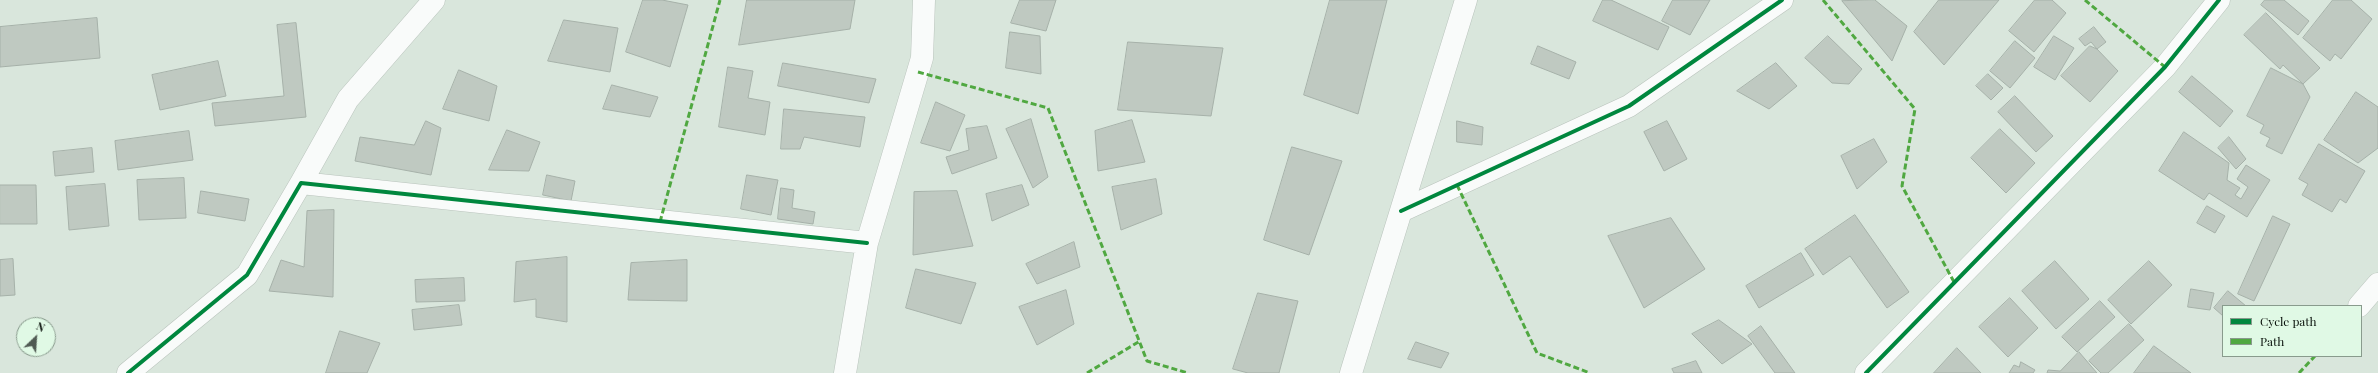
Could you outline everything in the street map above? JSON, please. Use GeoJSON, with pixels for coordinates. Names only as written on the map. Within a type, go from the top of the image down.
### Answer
{"type":"FeatureCollection","features":[{"type":"Feature","properties":{"kind":"street"},"geometry":{"type":"LineString","coordinates":[[128,373],[247,275],[301,183],[348,98],[434,0]]}},
{"type":"Feature","properties":{"kind":"street"},"geometry":{"type":"LineString","coordinates":[[845,373],[867,243],[922,58],[924,0]]}},
{"type":"Feature","properties":{"kind":"street"},"geometry":{"type":"LineString","coordinates":[[1351,373],[1466,0]]}},
{"type":"Feature","properties":{"kind":"street"},"geometry":{"type":"LineString","coordinates":[[1401,211],[1629,106],[1782,0]]}},
{"type":"Feature","properties":{"kind":"street"},"geometry":{"type":"LineString","coordinates":[[1866,373],[2165,66],[2219,0]]}},
{"type":"Feature","properties":{"kind":"street"},"geometry":{"type":"LineString","coordinates":[[301,183],[867,243]]}},
{"type":"Feature","properties":{"kind":"street"},"geometry":{"type":"LineString","coordinates":[[2359,305],[2378,284]]}},
{"type":"Feature","properties":{"kind":"building"},"geometry":{"type":"Polygon","coordinates":[[[643,0],[662,0],[688,5],[670,67],[626,52],[643,0]]]}},
{"type":"Feature","properties":{"kind":"building"},"geometry":{"type":"Polygon","coordinates":[[[747,0],[855,0],[850,29],[739,45],[747,0]]]}},
{"type":"Feature","properties":{"kind":"building"},"geometry":{"type":"Polygon","coordinates":[[[1020,0],[1056,0],[1046,31],[1011,23],[1020,0]]]}},
{"type":"Feature","properties":{"kind":"building"},"geometry":{"type":"Polygon","coordinates":[[[1330,0],[1387,0],[1358,114],[1304,95],[1330,0]]]}},
{"type":"Feature","properties":{"kind":"building"},"geometry":{"type":"Polygon","coordinates":[[[1603,0],[1611,0],[1669,27],[1658,50],[1593,21],[1603,0]]]}},
{"type":"Feature","properties":{"kind":"building"},"geometry":{"type":"Polygon","coordinates":[[[1673,0],[1710,0],[1690,35],[1662,21],[1673,0]]]}},
{"type":"Feature","properties":{"kind":"building"},"geometry":{"type":"Polygon","coordinates":[[[1875,0],[1907,26],[1892,61],[1842,1],[1875,0]]]}},
{"type":"Feature","properties":{"kind":"building"},"geometry":{"type":"Polygon","coordinates":[[[1939,0],[1999,0],[1944,65],[1914,32],[1939,0]]]}},
{"type":"Feature","properties":{"kind":"building"},"geometry":{"type":"Polygon","coordinates":[[[2035,0],[2052,0],[2066,13],[2034,52],[2009,31],[2035,0]]]}},
{"type":"Feature","properties":{"kind":"building"},"geometry":{"type":"Polygon","coordinates":[[[2265,0],[2284,0],[2309,21],[2298,35],[2261,5],[2265,0]]]}},
{"type":"Feature","properties":{"kind":"building"},"geometry":{"type":"Polygon","coordinates":[[[2333,0],[2351,0],[2372,19],[2341,59],[2335,54],[2330,61],[2303,38],[2333,0]]]}},
{"type":"Feature","properties":{"kind":"building"},"geometry":{"type":"Polygon","coordinates":[[[2266,13],[2320,68],[2303,84],[2283,65],[2280,69],[2244,35],[2266,13]]]}},
{"type":"Feature","properties":{"kind":"building"},"geometry":{"type":"Polygon","coordinates":[[[97,18],[100,58],[0,67],[0,27],[97,18]]]}},
{"type":"Feature","properties":{"kind":"building"},"geometry":{"type":"Polygon","coordinates":[[[564,20],[618,28],[610,72],[548,61],[564,20]]]}},
{"type":"Feature","properties":{"kind":"building"},"geometry":{"type":"Polygon","coordinates":[[[296,23],[306,117],[215,126],[212,103],[284,96],[277,25],[296,23]]]}},
{"type":"Feature","properties":{"kind":"building"},"geometry":{"type":"Polygon","coordinates":[[[2094,27],[2106,42],[2097,49],[2091,42],[2085,46],[2079,39],[2094,27]]]}},
{"type":"Feature","properties":{"kind":"building"},"geometry":{"type":"Polygon","coordinates":[[[1010,32],[1040,36],[1041,74],[1006,68],[1010,32]]]}},
{"type":"Feature","properties":{"kind":"building"},"geometry":{"type":"Polygon","coordinates":[[[1828,36],[1862,69],[1849,84],[1832,83],[1805,58],[1828,36]]]}},
{"type":"Feature","properties":{"kind":"building"},"geometry":{"type":"Polygon","coordinates":[[[2054,36],[2074,48],[2055,80],[2034,67],[2054,36]]]}},
{"type":"Feature","properties":{"kind":"building"},"geometry":{"type":"Polygon","coordinates":[[[2015,41],[2035,58],[2010,88],[1990,71],[2015,41]]]}},
{"type":"Feature","properties":{"kind":"building"},"geometry":{"type":"Polygon","coordinates":[[[1128,42],[1223,48],[1211,116],[1118,110],[1128,42]]]}},
{"type":"Feature","properties":{"kind":"building"},"geometry":{"type":"Polygon","coordinates":[[[1538,46],[1576,62],[1569,79],[1531,64],[1538,46]]]}},
{"type":"Feature","properties":{"kind":"building"},"geometry":{"type":"Polygon","coordinates":[[[2090,46],[2097,49],[2118,71],[2090,102],[2061,76],[2090,46]]]}},
{"type":"Feature","properties":{"kind":"building"},"geometry":{"type":"Polygon","coordinates":[[[218,61],[226,96],[160,110],[152,75],[218,61]]]}},
{"type":"Feature","properties":{"kind":"building"},"geometry":{"type":"Polygon","coordinates":[[[783,63],[876,79],[869,103],[778,86],[783,63]]]}},
{"type":"Feature","properties":{"kind":"building"},"geometry":{"type":"Polygon","coordinates":[[[1776,63],[1797,86],[1769,109],[1737,91],[1776,63]]]}},
{"type":"Feature","properties":{"kind":"building"},"geometry":{"type":"Polygon","coordinates":[[[728,67],[753,71],[748,98],[770,102],[765,135],[719,127],[728,67]]]}},
{"type":"Feature","properties":{"kind":"building"},"geometry":{"type":"Polygon","coordinates":[[[2271,68],[2303,84],[2310,97],[2282,154],[2266,146],[2270,138],[2260,133],[2264,125],[2247,116],[2271,68]]]}},
{"type":"Feature","properties":{"kind":"building"},"geometry":{"type":"Polygon","coordinates":[[[459,70],[497,86],[489,121],[443,109],[459,70]]]}},
{"type":"Feature","properties":{"kind":"building"},"geometry":{"type":"Polygon","coordinates":[[[1988,74],[2003,88],[1991,100],[1976,86],[1988,74]]]}},
{"type":"Feature","properties":{"kind":"building"},"geometry":{"type":"Polygon","coordinates":[[[2192,76],[2233,111],[2220,127],[2179,92],[2192,76]]]}},
{"type":"Feature","properties":{"kind":"building"},"geometry":{"type":"Polygon","coordinates":[[[612,85],[658,97],[650,117],[603,109],[612,85]]]}},
{"type":"Feature","properties":{"kind":"building"},"geometry":{"type":"Polygon","coordinates":[[[2356,92],[2378,107],[2378,148],[2358,163],[2324,140],[2356,92]]]}},
{"type":"Feature","properties":{"kind":"building"},"geometry":{"type":"Polygon","coordinates":[[[2015,96],[2053,136],[2036,152],[1998,112],[2015,96]]]}},
{"type":"Feature","properties":{"kind":"building"},"geometry":{"type":"Polygon","coordinates":[[[936,102],[965,115],[950,151],[921,143],[936,102]]]}},
{"type":"Feature","properties":{"kind":"building"},"geometry":{"type":"Polygon","coordinates":[[[784,109],[865,117],[860,147],[804,137],[800,149],[781,149],[784,109]]]}},
{"type":"Feature","properties":{"kind":"building"},"geometry":{"type":"Polygon","coordinates":[[[1031,119],[1048,177],[1033,188],[1006,129],[1031,119]]]}},
{"type":"Feature","properties":{"kind":"building"},"geometry":{"type":"Polygon","coordinates":[[[1132,120],[1145,162],[1098,171],[1095,131],[1132,120]]]}},
{"type":"Feature","properties":{"kind":"building"},"geometry":{"type":"Polygon","coordinates":[[[426,121],[441,128],[431,175],[355,161],[360,137],[414,145],[426,121]]]}},
{"type":"Feature","properties":{"kind":"building"},"geometry":{"type":"Polygon","coordinates":[[[1457,121],[1483,127],[1482,145],[1457,142],[1457,121]]]}},
{"type":"Feature","properties":{"kind":"building"},"geometry":{"type":"Polygon","coordinates":[[[1667,121],[1687,159],[1664,171],[1644,132],[1667,121]]]}},
{"type":"Feature","properties":{"kind":"building"},"geometry":{"type":"Polygon","coordinates":[[[987,126],[997,158],[952,174],[946,157],[969,150],[966,129],[987,126]]]}},
{"type":"Feature","properties":{"kind":"building"},"geometry":{"type":"Polygon","coordinates":[[[2000,129],[2035,163],[2006,193],[1971,158],[2000,129]]]}},
{"type":"Feature","properties":{"kind":"building"},"geometry":{"type":"Polygon","coordinates":[[[507,130],[540,142],[529,171],[489,170],[507,130]]]}},
{"type":"Feature","properties":{"kind":"building"},"geometry":{"type":"Polygon","coordinates":[[[189,131],[193,160],[118,170],[115,141],[189,131]]]}},
{"type":"Feature","properties":{"kind":"building"},"geometry":{"type":"Polygon","coordinates":[[[2184,132],[2229,163],[2227,180],[2240,188],[2235,195],[2241,199],[2248,187],[2237,179],[2246,165],[2270,180],[2247,217],[2209,193],[2204,200],[2159,171],[2184,132]]]}},
{"type":"Feature","properties":{"kind":"building"},"geometry":{"type":"Polygon","coordinates":[[[2229,137],[2246,159],[2236,169],[2218,148],[2229,137]]]}},
{"type":"Feature","properties":{"kind":"building"},"geometry":{"type":"Polygon","coordinates":[[[1874,139],[1887,162],[1857,189],[1841,156],[1874,139]]]}},
{"type":"Feature","properties":{"kind":"building"},"geometry":{"type":"Polygon","coordinates":[[[2319,144],[2365,171],[2346,203],[2340,199],[2332,212],[2302,195],[2308,184],[2299,179],[2319,144]]]}},
{"type":"Feature","properties":{"kind":"building"},"geometry":{"type":"Polygon","coordinates":[[[1292,147],[1342,161],[1309,255],[1264,240],[1292,147]]]}},
{"type":"Feature","properties":{"kind":"building"},"geometry":{"type":"Polygon","coordinates":[[[92,148],[94,172],[55,176],[53,152],[92,148]]]}},
{"type":"Feature","properties":{"kind":"building"},"geometry":{"type":"Polygon","coordinates":[[[547,175],[575,181],[571,201],[543,195],[547,175]]]}},
{"type":"Feature","properties":{"kind":"building"},"geometry":{"type":"Polygon","coordinates":[[[747,175],[778,180],[771,215],[741,209],[747,175]]]}},
{"type":"Feature","properties":{"kind":"building"},"geometry":{"type":"Polygon","coordinates":[[[184,178],[186,218],[139,220],[137,180],[184,178]]]}},
{"type":"Feature","properties":{"kind":"building"},"geometry":{"type":"Polygon","coordinates":[[[1156,179],[1162,214],[1121,230],[1112,187],[1156,179]]]}},
{"type":"Feature","properties":{"kind":"building"},"geometry":{"type":"Polygon","coordinates":[[[105,184],[109,226],[69,230],[66,187],[105,184]]]}},
{"type":"Feature","properties":{"kind":"building"},"geometry":{"type":"Polygon","coordinates":[[[0,185],[36,185],[37,224],[0,224],[0,185]]]}},
{"type":"Feature","properties":{"kind":"building"},"geometry":{"type":"Polygon","coordinates":[[[1022,185],[1029,205],[992,221],[986,194],[1022,185]]]}},
{"type":"Feature","properties":{"kind":"building"},"geometry":{"type":"Polygon","coordinates":[[[781,188],[794,190],[792,208],[815,212],[813,224],[778,219],[781,188]]]}},
{"type":"Feature","properties":{"kind":"building"},"geometry":{"type":"Polygon","coordinates":[[[201,191],[249,199],[245,221],[198,213],[201,191]]]}},
{"type":"Feature","properties":{"kind":"building"},"geometry":{"type":"Polygon","coordinates":[[[957,191],[973,246],[913,255],[914,192],[957,191]]]}},
{"type":"Feature","properties":{"kind":"building"},"geometry":{"type":"Polygon","coordinates":[[[2207,206],[2225,216],[2215,233],[2197,223],[2207,206]]]}},
{"type":"Feature","properties":{"kind":"building"},"geometry":{"type":"Polygon","coordinates":[[[334,210],[333,297],[269,291],[281,260],[304,267],[307,211],[334,210]]]}},
{"type":"Feature","properties":{"kind":"building"},"geometry":{"type":"Polygon","coordinates":[[[1855,215],[1909,292],[1887,308],[1850,256],[1823,275],[1805,249],[1855,215]]]}},
{"type":"Feature","properties":{"kind":"building"},"geometry":{"type":"Polygon","coordinates":[[[2273,216],[2290,224],[2254,301],[2238,294],[2273,216]]]}},
{"type":"Feature","properties":{"kind":"building"},"geometry":{"type":"Polygon","coordinates":[[[1671,218],[1705,269],[1644,308],[1608,236],[1671,218]]]}},
{"type":"Feature","properties":{"kind":"building"},"geometry":{"type":"Polygon","coordinates":[[[1074,242],[1080,267],[1037,284],[1026,264],[1074,242]]]}},
{"type":"Feature","properties":{"kind":"building"},"geometry":{"type":"Polygon","coordinates":[[[1801,253],[1814,275],[1759,308],[1746,286],[1801,253]]]}},
{"type":"Feature","properties":{"kind":"building"},"geometry":{"type":"Polygon","coordinates":[[[567,257],[567,322],[536,317],[536,299],[514,302],[516,262],[567,257]]]}},
{"type":"Feature","properties":{"kind":"building"},"geometry":{"type":"Polygon","coordinates":[[[13,259],[15,295],[0,296],[0,260],[13,259]]]}},
{"type":"Feature","properties":{"kind":"building"},"geometry":{"type":"Polygon","coordinates":[[[687,260],[687,301],[628,300],[631,263],[687,260]]]}},
{"type":"Feature","properties":{"kind":"building"},"geometry":{"type":"Polygon","coordinates":[[[2055,261],[2089,299],[2056,329],[2022,291],[2055,261]]]}},
{"type":"Feature","properties":{"kind":"building"},"geometry":{"type":"Polygon","coordinates":[[[2149,261],[2172,285],[2131,324],[2108,300],[2149,261]]]}},
{"type":"Feature","properties":{"kind":"building"},"geometry":{"type":"Polygon","coordinates":[[[916,269],[976,283],[961,324],[906,308],[916,269]]]}},
{"type":"Feature","properties":{"kind":"building"},"geometry":{"type":"Polygon","coordinates":[[[464,278],[465,301],[416,302],[415,280],[464,278]]]}},
{"type":"Feature","properties":{"kind":"building"},"geometry":{"type":"Polygon","coordinates":[[[2191,289],[2214,293],[2210,310],[2188,307],[2191,289]]]}},
{"type":"Feature","properties":{"kind":"building"},"geometry":{"type":"Polygon","coordinates":[[[1066,290],[1074,324],[1037,345],[1019,307],[1066,290]]]}},
{"type":"Feature","properties":{"kind":"building"},"geometry":{"type":"Polygon","coordinates":[[[2228,291],[2245,305],[2222,305],[2222,315],[2214,308],[2228,291]]]}},
{"type":"Feature","properties":{"kind":"building"},"geometry":{"type":"Polygon","coordinates":[[[1258,293],[1298,301],[1279,373],[1248,373],[1233,369],[1258,293]]]}},
{"type":"Feature","properties":{"kind":"building"},"geometry":{"type":"Polygon","coordinates":[[[2010,298],[2038,328],[2008,357],[1979,327],[2010,298]]]}},
{"type":"Feature","properties":{"kind":"building"},"geometry":{"type":"Polygon","coordinates":[[[2100,301],[2115,317],[2077,352],[2062,337],[2100,301]]]}},
{"type":"Feature","properties":{"kind":"building"},"geometry":{"type":"Polygon","coordinates":[[[459,305],[462,325],[414,330],[412,310],[459,305]]]}},
{"type":"Feature","properties":{"kind":"building"},"geometry":{"type":"Polygon","coordinates":[[[1719,320],[1752,344],[1722,364],[1692,334],[1719,320]]]}},
{"type":"Feature","properties":{"kind":"building"},"geometry":{"type":"Polygon","coordinates":[[[2129,324],[2144,340],[2108,373],[2101,373],[2089,361],[2129,324]]]}},
{"type":"Feature","properties":{"kind":"building"},"geometry":{"type":"Polygon","coordinates":[[[1761,326],[1795,373],[1775,373],[1748,336],[1761,326]]]}},
{"type":"Feature","properties":{"kind":"building"},"geometry":{"type":"Polygon","coordinates":[[[340,331],[380,343],[367,373],[326,373],[340,331]]]}},
{"type":"Feature","properties":{"kind":"building"},"geometry":{"type":"Polygon","coordinates":[[[1416,342],[1449,353],[1441,368],[1408,359],[1416,342]]]}},
{"type":"Feature","properties":{"kind":"building"},"geometry":{"type":"Polygon","coordinates":[[[2154,346],[2191,373],[2134,373],[2154,346]]]}},
{"type":"Feature","properties":{"kind":"building"},"geometry":{"type":"Polygon","coordinates":[[[1957,348],[1981,373],[1934,373],[1957,348]]]}},
{"type":"Feature","properties":{"kind":"building"},"geometry":{"type":"Polygon","coordinates":[[[2079,352],[2097,373],[2047,373],[2048,370],[2060,371],[2079,352]]]}},
{"type":"Feature","properties":{"kind":"building"},"geometry":{"type":"Polygon","coordinates":[[[1696,361],[1702,373],[1674,373],[1672,369],[1696,361]]]}},
{"type":"Feature","properties":{"kind":"building"},"geometry":{"type":"Polygon","coordinates":[[[2021,362],[2035,370],[2033,373],[2009,373],[2014,365],[2019,367],[2021,362]]]}},
{"type":"Feature","properties":{"kind":"marked path"},"geometry":{"type":"LineString","coordinates":[[660,222],[720,0]]}},
{"type":"Feature","properties":{"kind":"marked path"},"geometry":{"type":"LineString","coordinates":[[1823,0],[1915,109],[1902,186],[1954,282]]}},
{"type":"Feature","properties":{"kind":"marked path"},"geometry":{"type":"LineString","coordinates":[[2085,0],[2165,67]]}},
{"type":"Feature","properties":{"kind":"marked path"},"geometry":{"type":"LineString","coordinates":[[918,72],[1048,108],[1147,361],[1188,373]]}},
{"type":"Feature","properties":{"kind":"marked path"},"geometry":{"type":"LineString","coordinates":[[1457,185],[1537,353],[1590,373]]}},
{"type":"Feature","properties":{"kind":"marked path"},"geometry":{"type":"LineString","coordinates":[[1087,373],[1140,341]]}},
{"type":"Feature","properties":{"kind":"marked path"},"geometry":{"type":"LineString","coordinates":[[2299,373],[2314,357]]}},
{"type":"Feature","properties":{"kind":"cycle path"},"geometry":{"type":"LineString","coordinates":[[1401,211],[1629,106],[1782,0]]}},
{"type":"Feature","properties":{"kind":"cycle path"},"geometry":{"type":"LineString","coordinates":[[1866,373],[2165,67],[2219,0]]}},
{"type":"Feature","properties":{"kind":"cycle path"},"geometry":{"type":"LineString","coordinates":[[128,373],[247,275],[301,183],[867,243]]}}]}
